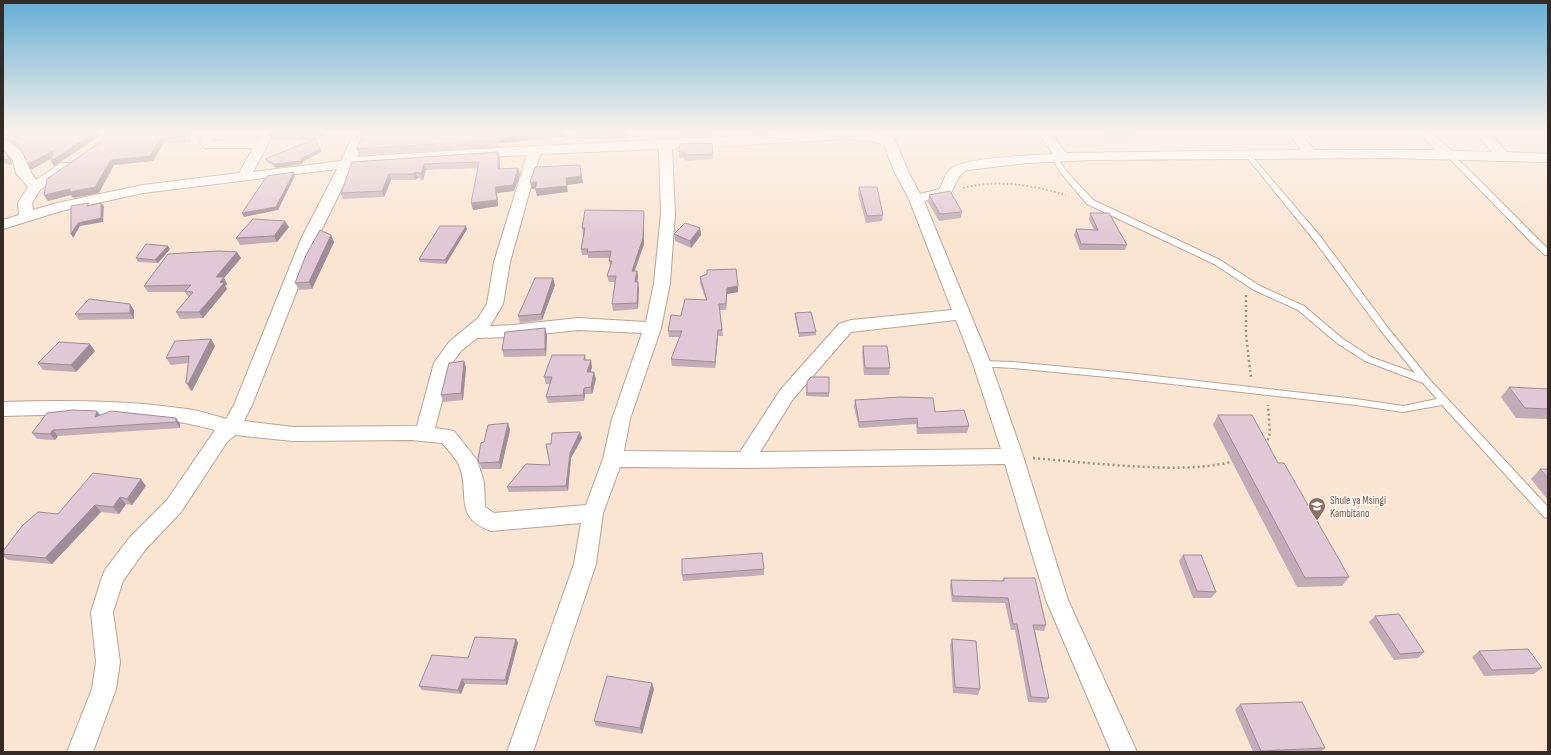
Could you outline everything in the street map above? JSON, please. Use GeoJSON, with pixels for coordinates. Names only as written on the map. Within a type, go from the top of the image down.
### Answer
{"type":"FeatureCollection","features":[{"type":"Feature","properties":{"kind":"street"},"geometry":{"type":"LineString","coordinates":[[21,166],[23,173],[35,187]]}},
{"type":"Feature","properties":{"kind":"street"},"geometry":{"type":"LineString","coordinates":[[27,216],[25,203],[35,187],[65,166]]}},
{"type":"Feature","properties":{"kind":"street"},"geometry":{"type":"LineString","coordinates":[[243,178],[249,166]]}},
{"type":"Feature","properties":{"kind":"street"},"geometry":{"type":"LineString","coordinates":[[3,225],[57,207],[144,189],[199,181],[243,178],[325,166]]}},
{"type":"Feature","properties":{"kind":"street"},"geometry":{"type":"LineString","coordinates":[[80,752],[104,689],[108,662],[102,612],[113,577],[137,544],[174,506],[220,437],[231,427],[243,405],[309,239],[345,166]]}},
{"type":"Feature","properties":{"kind":"street"},"geometry":{"type":"LineString","coordinates":[[424,434],[443,363],[448,353],[457,343],[474,332],[488,317],[495,303],[503,260],[530,166]]}},
{"type":"Feature","properties":{"kind":"street"},"geometry":{"type":"LineString","coordinates":[[520,752],[585,564],[593,513],[613,459],[621,420],[653,328],[662,283],[668,214],[666,166]]}},
{"type":"Feature","properties":{"kind":"street"},"geometry":{"type":"LineString","coordinates":[[901,166],[916,199],[982,364],[1013,456],[1057,600],[1124,752]]}},
{"type":"Feature","properties":{"kind":"street"},"geometry":{"type":"LineString","coordinates":[[916,199],[945,192],[949,187],[954,173],[960,168],[971,166]]}},
{"type":"Feature","properties":{"kind":"street"},"geometry":{"type":"LineString","coordinates":[[745,460],[787,394],[845,328],[851,326],[963,314]]}},
{"type":"Feature","properties":{"kind":"street"},"geometry":{"type":"LineString","coordinates":[[474,332],[513,331],[578,324],[653,328]]}},
{"type":"Feature","properties":{"kind":"street"},"geometry":{"type":"LineString","coordinates":[[3,409],[76,407],[130,409],[189,416],[231,427],[293,434],[424,434],[447,436],[468,460],[474,482],[475,508],[479,515],[491,522],[593,513]]}},
{"type":"Feature","properties":{"kind":"street"},"geometry":{"type":"LineString","coordinates":[[613,459],[745,460],[1013,456]]}},
{"type":"Feature","properties":{"kind":"lane"},"geometry":{"type":"LineString","coordinates":[[1061,166],[1063,172],[1090,202],[1217,262],[1251,284],[1300,308],[1340,341],[1368,359],[1427,382]]}},
{"type":"Feature","properties":{"kind":"lane"},"geometry":{"type":"LineString","coordinates":[[1257,166],[1317,238],[1385,330],[1427,382],[1548,514]]}},
{"type":"Feature","properties":{"kind":"lane"},"geometry":{"type":"LineString","coordinates":[[1461,166],[1527,234],[1548,253]]}},
{"type":"Feature","properties":{"kind":"lane"},"geometry":{"type":"LineString","coordinates":[[982,364],[1081,371],[1356,402],[1403,409],[1444,401]]}},
{"type":"Feature","properties":{"kind":"path"},"geometry":{"type":"LineString","coordinates":[[945,192],[976,184],[989,184],[1048,189],[1090,202]]}},
{"type":"Feature","properties":{"kind":"path"},"geometry":{"type":"LineString","coordinates":[[1251,284],[1246,294],[1245,322],[1253,391]]}},
{"type":"Feature","properties":{"kind":"path"},"geometry":{"type":"LineString","coordinates":[[1264,447],[1268,443],[1270,433],[1268,408],[1270,392]]}},
{"type":"Feature","properties":{"kind":"path"},"geometry":{"type":"LineString","coordinates":[[1013,456],[1104,465],[1189,468],[1227,463],[1242,458]]}},
{"type":"Feature","properties":{"kind":"building"},"geometry":{"type":"Polygon","coordinates":[[[65,166],[107,166],[95,187],[70,192],[70,189],[44,195],[47,179],[65,166]]]}},
{"type":"Feature","properties":{"kind":"building"},"geometry":{"type":"Polygon","coordinates":[[[350,166],[423,166],[421,174],[416,172],[413,174],[389,174],[382,191],[341,193],[350,166]]]}},
{"type":"Feature","properties":{"kind":"building"},"geometry":{"type":"Polygon","coordinates":[[[478,166],[498,166],[498,169],[518,168],[513,185],[495,187],[497,200],[471,203],[478,166]]]}},
{"type":"Feature","properties":{"kind":"building"},"geometry":{"type":"Polygon","coordinates":[[[580,166],[581,176],[566,178],[567,186],[535,189],[537,182],[530,182],[535,167],[580,166]]]}},
{"type":"Feature","properties":{"kind":"building"},"geometry":{"type":"Polygon","coordinates":[[[294,172],[276,207],[242,213],[267,176],[294,172]]]}},
{"type":"Feature","properties":{"kind":"building"},"geometry":{"type":"Polygon","coordinates":[[[859,187],[877,187],[883,215],[867,216],[859,187]]]}},
{"type":"Feature","properties":{"kind":"building"},"geometry":{"type":"Polygon","coordinates":[[[950,191],[962,212],[940,214],[929,195],[950,191]]]}},
{"type":"Feature","properties":{"kind":"building"},"geometry":{"type":"Polygon","coordinates":[[[89,203],[87,206],[101,203],[101,218],[78,223],[71,234],[71,206],[89,203]]]}},
{"type":"Feature","properties":{"kind":"building"},"geometry":{"type":"Polygon","coordinates":[[[585,210],[644,211],[643,238],[632,271],[637,271],[635,282],[638,282],[637,303],[612,304],[616,276],[607,276],[612,261],[609,261],[611,251],[587,252],[588,249],[581,249],[585,228],[582,228],[585,210]]]}},
{"type":"Feature","properties":{"kind":"building"},"geometry":{"type":"Polygon","coordinates":[[[1090,213],[1109,213],[1127,245],[1081,244],[1076,229],[1098,230],[1090,213]]]}},
{"type":"Feature","properties":{"kind":"building"},"geometry":{"type":"Polygon","coordinates":[[[253,219],[285,221],[274,236],[236,238],[253,219]]]}},
{"type":"Feature","properties":{"kind":"building"},"geometry":{"type":"Polygon","coordinates":[[[685,223],[700,228],[690,241],[674,234],[685,223]]]}},
{"type":"Feature","properties":{"kind":"building"},"geometry":{"type":"Polygon","coordinates":[[[440,226],[466,226],[445,260],[419,259],[440,226]]]}},
{"type":"Feature","properties":{"kind":"building"},"geometry":{"type":"Polygon","coordinates":[[[320,230],[331,235],[309,282],[295,283],[306,255],[320,230]]]}},
{"type":"Feature","properties":{"kind":"building"},"geometry":{"type":"Polygon","coordinates":[[[146,244],[168,246],[155,260],[136,258],[146,244]]]}},
{"type":"Feature","properties":{"kind":"building"},"geometry":{"type":"Polygon","coordinates":[[[219,251],[237,252],[216,277],[224,277],[220,282],[224,283],[199,312],[176,312],[193,292],[185,291],[191,285],[144,286],[168,254],[219,251]]]}},
{"type":"Feature","properties":{"kind":"building"},"geometry":{"type":"Polygon","coordinates":[[[736,269],[738,286],[727,288],[726,304],[719,304],[722,330],[718,330],[715,362],[671,359],[682,331],[668,331],[671,315],[681,316],[685,299],[707,300],[700,277],[707,274],[707,270],[736,269]]]}},
{"type":"Feature","properties":{"kind":"building"},"geometry":{"type":"Polygon","coordinates":[[[535,278],[553,278],[541,314],[518,316],[535,278]]]}},
{"type":"Feature","properties":{"kind":"building"},"geometry":{"type":"Polygon","coordinates":[[[89,299],[130,304],[130,313],[75,314],[89,299]]]}},
{"type":"Feature","properties":{"kind":"building"},"geometry":{"type":"Polygon","coordinates":[[[811,312],[816,332],[799,333],[795,313],[811,312]]]}},
{"type":"Feature","properties":{"kind":"building"},"geometry":{"type":"Polygon","coordinates":[[[545,328],[545,349],[502,350],[505,332],[545,328]]]}},
{"type":"Feature","properties":{"kind":"building"},"geometry":{"type":"Polygon","coordinates":[[[211,339],[188,384],[186,383],[189,356],[166,358],[175,341],[211,339]]]}},
{"type":"Feature","properties":{"kind":"building"},"geometry":{"type":"Polygon","coordinates":[[[59,342],[90,344],[71,365],[38,363],[59,342]]]}},
{"type":"Feature","properties":{"kind":"building"},"geometry":{"type":"Polygon","coordinates":[[[863,346],[887,346],[890,368],[865,368],[863,346]]]}},
{"type":"Feature","properties":{"kind":"building"},"geometry":{"type":"Polygon","coordinates":[[[552,355],[585,355],[584,360],[591,360],[587,372],[594,372],[591,387],[584,388],[583,395],[546,397],[552,377],[544,377],[552,355]]]}},
{"type":"Feature","properties":{"kind":"building"},"geometry":{"type":"Polygon","coordinates":[[[464,361],[461,393],[441,395],[449,363],[464,361]]]}},
{"type":"Feature","properties":{"kind":"building"},"geometry":{"type":"Polygon","coordinates":[[[811,377],[829,377],[829,393],[807,393],[807,382],[811,377]]]}},
{"type":"Feature","properties":{"kind":"building"},"geometry":{"type":"Polygon","coordinates":[[[1509,387],[1548,389],[1548,409],[1525,408],[1509,387]]]}},
{"type":"Feature","properties":{"kind":"building"},"geometry":{"type":"Polygon","coordinates":[[[900,397],[933,398],[935,412],[964,410],[969,426],[918,428],[917,418],[859,422],[855,400],[900,397]]]}},
{"type":"Feature","properties":{"kind":"building"},"geometry":{"type":"Polygon","coordinates":[[[73,410],[97,411],[95,417],[111,411],[176,418],[176,422],[53,430],[50,434],[32,433],[47,413],[73,410]]]}},
{"type":"Feature","properties":{"kind":"building"},"geometry":{"type":"Polygon","coordinates":[[[1218,415],[1252,415],[1278,463],[1284,463],[1349,577],[1305,578],[1218,415]]]}},
{"type":"Feature","properties":{"kind":"building"},"geometry":{"type":"Polygon","coordinates":[[[508,423],[499,462],[479,463],[478,459],[481,443],[484,442],[488,425],[508,423]]]}},
{"type":"Feature","properties":{"kind":"building"},"geometry":{"type":"Polygon","coordinates":[[[580,432],[570,453],[566,486],[507,487],[526,464],[550,465],[546,444],[551,444],[552,433],[580,432]]]}},
{"type":"Feature","properties":{"kind":"building"},"geometry":{"type":"Polygon","coordinates":[[[1540,469],[1548,469],[1548,478],[1540,469]]]}},
{"type":"Feature","properties":{"kind":"building"},"geometry":{"type":"Polygon","coordinates":[[[93,473],[141,479],[127,499],[120,497],[113,507],[95,505],[45,558],[3,554],[3,551],[22,526],[38,512],[58,514],[93,473]]]}},
{"type":"Feature","properties":{"kind":"building"},"geometry":{"type":"Polygon","coordinates":[[[762,553],[764,569],[682,575],[682,559],[762,553]]]}},
{"type":"Feature","properties":{"kind":"building"},"geometry":{"type":"Polygon","coordinates":[[[1183,555],[1201,555],[1216,592],[1197,591],[1183,555]]]}},
{"type":"Feature","properties":{"kind":"building"},"geometry":{"type":"Polygon","coordinates":[[[1004,578],[1035,578],[1046,625],[1033,625],[1049,698],[1031,697],[1017,624],[1013,624],[1008,598],[953,596],[951,580],[1004,581],[1004,578]]]}},
{"type":"Feature","properties":{"kind":"building"},"geometry":{"type":"Polygon","coordinates":[[[1399,614],[1424,652],[1400,654],[1375,616],[1399,614]]]}},
{"type":"Feature","properties":{"kind":"building"},"geometry":{"type":"Polygon","coordinates":[[[475,637],[516,639],[505,680],[462,679],[458,690],[419,686],[432,655],[468,658],[475,637]]]}},
{"type":"Feature","properties":{"kind":"building"},"geometry":{"type":"Polygon","coordinates":[[[952,639],[976,641],[980,689],[955,687],[952,639]]]}},
{"type":"Feature","properties":{"kind":"building"},"geometry":{"type":"Polygon","coordinates":[[[1528,649],[1542,668],[1492,670],[1479,651],[1528,649]]]}},
{"type":"Feature","properties":{"kind":"building"},"geometry":{"type":"Polygon","coordinates":[[[607,676],[652,683],[640,728],[594,721],[607,676]]]}},
{"type":"Feature","properties":{"kind":"building"},"geometry":{"type":"Polygon","coordinates":[[[1302,702],[1325,748],[1261,751],[1240,704],[1302,702]]]}},
{"type":"Feature","properties":{"kind":"place","name":"Shule ya Msingi Kambitano"},"geometry":{"type":"Point","coordinates":[1317,521]}}]}
